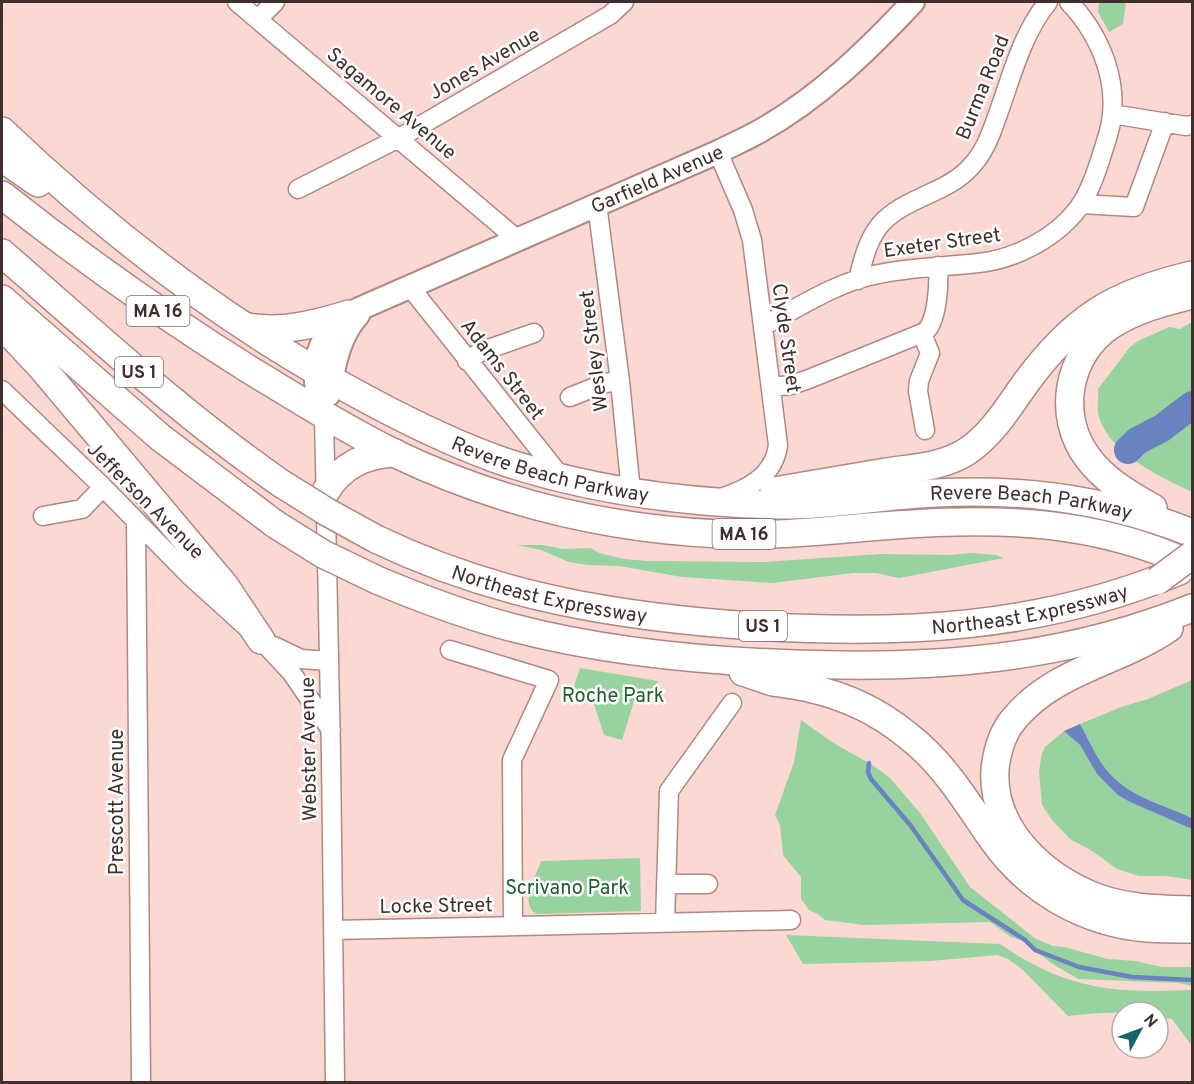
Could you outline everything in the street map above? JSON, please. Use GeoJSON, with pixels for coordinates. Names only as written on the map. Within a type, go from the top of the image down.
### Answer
{"type":"FeatureCollection","features":[{"type":"Feature","properties":{"kind":"highway","name":"Revere Beach Parkway"},"geometry":{"type":"LineString","coordinates":[[2,131],[72,196],[112,229],[157,264],[247,327],[323,376],[390,412],[458,444],[507,462],[562,479],[631,492],[712,501],[799,505],[935,493],[1015,492],[1101,504],[1152,518],[1192,533]]}},
{"type":"Feature","properties":{"kind":"highway"},"geometry":{"type":"LineString","coordinates":[[2,158],[112,229]]}},
{"type":"Feature","properties":{"kind":"highway","name":"Revere Beach Parkway"},"geometry":{"type":"LineString","coordinates":[[2,195],[128,291],[324,415],[395,453],[444,475],[525,503],[579,516],[645,527],[721,534],[768,534],[939,522],[1031,522],[1103,534],[1141,545],[1192,565]]}},
{"type":"Feature","properties":{"kind":"highway","name":"Northeast Expressway"},"geometry":{"type":"LineString","coordinates":[[2,253],[170,399],[235,451],[282,484],[376,539],[427,562],[480,581],[562,602],[674,619],[778,627],[895,630],[987,623],[1074,607],[1157,581],[1192,565]]}},
{"type":"Feature","properties":{"kind":"highway"},"geometry":{"type":"LineString","coordinates":[[712,501],[932,465],[954,458],[966,452],[986,436],[1058,342],[1085,319],[1128,294],[1158,283],[1192,275]]}},
{"type":"Feature","properties":{"kind":"highway"},"geometry":{"type":"LineString","coordinates":[[1192,295],[1135,312],[1098,335],[1080,358],[1074,372],[1070,407],[1071,425],[1075,437],[1080,448],[1096,468],[1126,492],[1192,533]]}},
{"type":"Feature","properties":{"kind":"highway","name":"Northeast Expressway"},"geometry":{"type":"LineString","coordinates":[[2,299],[161,438],[275,524],[323,554],[377,580],[457,611],[541,635],[597,646],[768,663],[914,665],[979,661],[1028,654],[1083,642],[1192,610]]}},
{"type":"Feature","properties":{"kind":"highway"},"geometry":{"type":"LineString","coordinates":[[247,327],[266,330],[293,328],[358,310]]}},
{"type":"Feature","properties":{"kind":"highway"},"geometry":{"type":"LineString","coordinates":[[2,325],[43,369],[225,586],[261,640]]}},
{"type":"Feature","properties":{"kind":"highway"},"geometry":{"type":"LineString","coordinates":[[326,491],[341,473],[356,463],[377,455],[395,453]]}},
{"type":"Feature","properties":{"kind":"highway"},"geometry":{"type":"LineString","coordinates":[[1157,581],[1192,555]]}},
{"type":"Feature","properties":{"kind":"highway"},"geometry":{"type":"LineString","coordinates":[[1192,610],[1150,642],[1064,679],[1028,704],[1009,725],[1001,741],[995,776],[998,801],[1009,828],[1032,856],[1057,877],[1085,893],[1117,903],[1151,909],[1192,910]]}},
{"type":"Feature","properties":{"kind":"highway"},"geometry":{"type":"LineString","coordinates":[[696,657],[773,682],[831,694],[871,711],[890,723],[922,748],[951,777],[994,841],[1018,870],[1062,903],[1095,917],[1130,926],[1192,929]]}},
{"type":"Feature","properties":{"kind":"main road","name":"Garfield Avenue"},"geometry":{"type":"LineString","coordinates":[[324,415],[323,376],[318,353],[325,337],[334,325],[358,310],[410,286],[759,132],[806,101],[844,71],[913,2]]}},
{"type":"Feature","properties":{"kind":"street","name":"Sagamore Avenue"},"geometry":{"type":"LineString","coordinates":[[237,2],[518,240]]}},
{"type":"Feature","properties":{"kind":"street"},"geometry":{"type":"LineString","coordinates":[[258,19],[275,2]]}},
{"type":"Feature","properties":{"kind":"street","name":"Jones Avenue"},"geometry":{"type":"LineString","coordinates":[[298,189],[399,138],[610,15],[624,2]]}},
{"type":"Feature","properties":{"kind":"street","name":"Burma Road"},"geometry":{"type":"LineString","coordinates":[[858,280],[866,247],[875,229],[883,220],[908,203],[952,183],[963,175],[978,158],[990,135],[1028,32],[1048,2]]}},
{"type":"Feature","properties":{"kind":"street","name":"Exeter Street"},"geometry":{"type":"LineString","coordinates":[[763,326],[858,280],[890,272],[987,262],[1023,250],[1057,229],[1081,204],[1106,140],[1112,114],[1112,87],[1102,53],[1087,23],[1069,2]]}},
{"type":"Feature","properties":{"kind":"street"},"geometry":{"type":"LineString","coordinates":[[1112,114],[1192,125]]}},
{"type":"Feature","properties":{"kind":"street"},"geometry":{"type":"LineString","coordinates":[[1081,204],[1134,207],[1165,122]]}},
{"type":"Feature","properties":{"kind":"street","name":"Clyde Street"},"geometry":{"type":"LineString","coordinates":[[712,501],[755,483],[766,473],[774,463],[778,437],[749,229],[718,152]]}},
{"type":"Feature","properties":{"kind":"street","name":"Wesley Street"},"geometry":{"type":"LineString","coordinates":[[597,204],[620,381],[631,492]]}},
{"type":"Feature","properties":{"kind":"street"},"geometry":{"type":"LineString","coordinates":[[771,387],[790,385],[809,379],[928,330],[933,318],[938,288],[938,266]]}},
{"type":"Feature","properties":{"kind":"street","name":"Adams Street"},"geometry":{"type":"LineString","coordinates":[[410,286],[562,479]]}},
{"type":"Feature","properties":{"kind":"street"},"geometry":{"type":"LineString","coordinates":[[467,361],[480,352],[534,333]]}},
{"type":"Feature","properties":{"kind":"street"},"geometry":{"type":"LineString","coordinates":[[922,334],[930,353],[918,391],[925,430]]}},
{"type":"Feature","properties":{"kind":"street"},"geometry":{"type":"LineString","coordinates":[[570,397],[604,383],[620,381]]}},
{"type":"Feature","properties":{"kind":"street","name":"Jefferson Avenue"},"geometry":{"type":"LineString","coordinates":[[2,390],[103,487],[188,574],[261,640],[291,672],[331,730]]}},
{"type":"Feature","properties":{"kind":"street","name":"Webster Avenue"},"geometry":{"type":"LineString","coordinates":[[324,415],[331,730],[335,1083]]}},
{"type":"Feature","properties":{"kind":"street"},"geometry":{"type":"LineString","coordinates":[[43,516],[82,509],[103,487]]}},
{"type":"Feature","properties":{"kind":"street","name":"Prescott Avenue"},"geometry":{"type":"LineString","coordinates":[[136,520],[141,1083]]}},
{"type":"Feature","properties":{"kind":"street","name":"Jefferson Avenue"},"geometry":{"type":"LineString","coordinates":[[261,640],[301,659],[329,661]]}},
{"type":"Feature","properties":{"kind":"street"},"geometry":{"type":"LineString","coordinates":[[450,650],[549,680],[512,760],[513,926]]}},
{"type":"Feature","properties":{"kind":"street"},"geometry":{"type":"LineString","coordinates":[[665,923],[669,791],[732,704]]}},
{"type":"Feature","properties":{"kind":"street"},"geometry":{"type":"LineString","coordinates":[[666,884],[708,884]]}},
{"type":"Feature","properties":{"kind":"street","name":"Locke Street"},"geometry":{"type":"LineString","coordinates":[[333,930],[791,920]]}},
{"type":"Feature","properties":{"kind":"green space"},"geometry":{"type":"Polygon","coordinates":[[[1099,2],[1126,2],[1123,24],[1109,32],[1098,12],[1099,2]]]}},
{"type":"Feature","properties":{"kind":"green space"},"geometry":{"type":"Polygon","coordinates":[[[1192,323],[1192,492],[1138,463],[1125,453],[1105,430],[1099,417],[1098,407],[1098,389],[1130,347],[1169,327],[1180,329],[1192,323]]]}},
{"type":"Feature","properties":{"kind":"green space"},"geometry":{"type":"Polygon","coordinates":[[[516,545],[543,545],[563,549],[591,548],[599,553],[624,559],[647,561],[764,562],[880,554],[971,553],[1004,558],[899,578],[876,573],[853,573],[773,583],[682,577],[619,566],[587,565],[569,562],[541,550],[516,545]]]}},
{"type":"Feature","properties":{"kind":"green space","name":"Roche Park"},"geometry":{"type":"Polygon","coordinates":[[[580,668],[658,681],[648,700],[634,701],[622,740],[604,735],[592,698],[573,689],[580,668]]]}},
{"type":"Feature","properties":{"kind":"green space"},"geometry":{"type":"Polygon","coordinates":[[[1192,680],[1192,818],[1123,786],[1098,758],[1080,724],[1192,680]]]}},
{"type":"Feature","properties":{"kind":"green space"},"geometry":{"type":"Polygon","coordinates":[[[801,720],[890,778],[920,813],[970,887],[1036,939],[1053,946],[1108,959],[1135,961],[1162,967],[1192,967],[1192,986],[1179,983],[1078,979],[1051,963],[1024,941],[1011,937],[990,922],[864,925],[825,920],[809,910],[801,899],[801,877],[783,855],[780,825],[775,815],[794,762],[801,720]]]}},
{"type":"Feature","properties":{"kind":"green space"},"geometry":{"type":"Polygon","coordinates":[[[1064,731],[1080,745],[1097,774],[1130,802],[1192,829],[1192,880],[1166,876],[1139,876],[1117,869],[1070,839],[1052,820],[1042,805],[1039,771],[1045,747],[1064,731]]]}},
{"type":"Feature","properties":{"kind":"green space","name":"Scrivano Park"},"geometry":{"type":"Polygon","coordinates":[[[640,858],[641,911],[536,914],[531,909],[530,889],[541,861],[640,858]]]}},
{"type":"Feature","properties":{"kind":"green space"},"geometry":{"type":"Polygon","coordinates":[[[786,935],[1000,944],[1047,971],[1070,980],[1115,989],[1139,991],[1192,990],[1192,1046],[1170,1019],[1170,1000],[1110,1000],[1110,1013],[1068,1016],[1023,970],[1008,959],[997,955],[931,961],[803,964],[786,935]]]}},
{"type":"Feature","properties":{"kind":"water"},"geometry":{"type":"Polygon","coordinates":[[[1080,724],[1098,758],[1114,778],[1123,786],[1145,798],[1192,818],[1192,829],[1118,795],[1097,774],[1080,745],[1064,731],[1080,724]]]}},
{"type":"Feature","properties":{"kind":"waterway"},"geometry":{"type":"LineString","coordinates":[[1128,450],[1137,441],[1162,428],[1192,405]]}},
{"type":"Feature","properties":{"kind":"waterway"},"geometry":{"type":"LineString","coordinates":[[869,763],[868,772],[871,779],[911,826],[963,900],[1025,940],[1035,950],[1079,967],[1132,977],[1192,980]]}}]}
